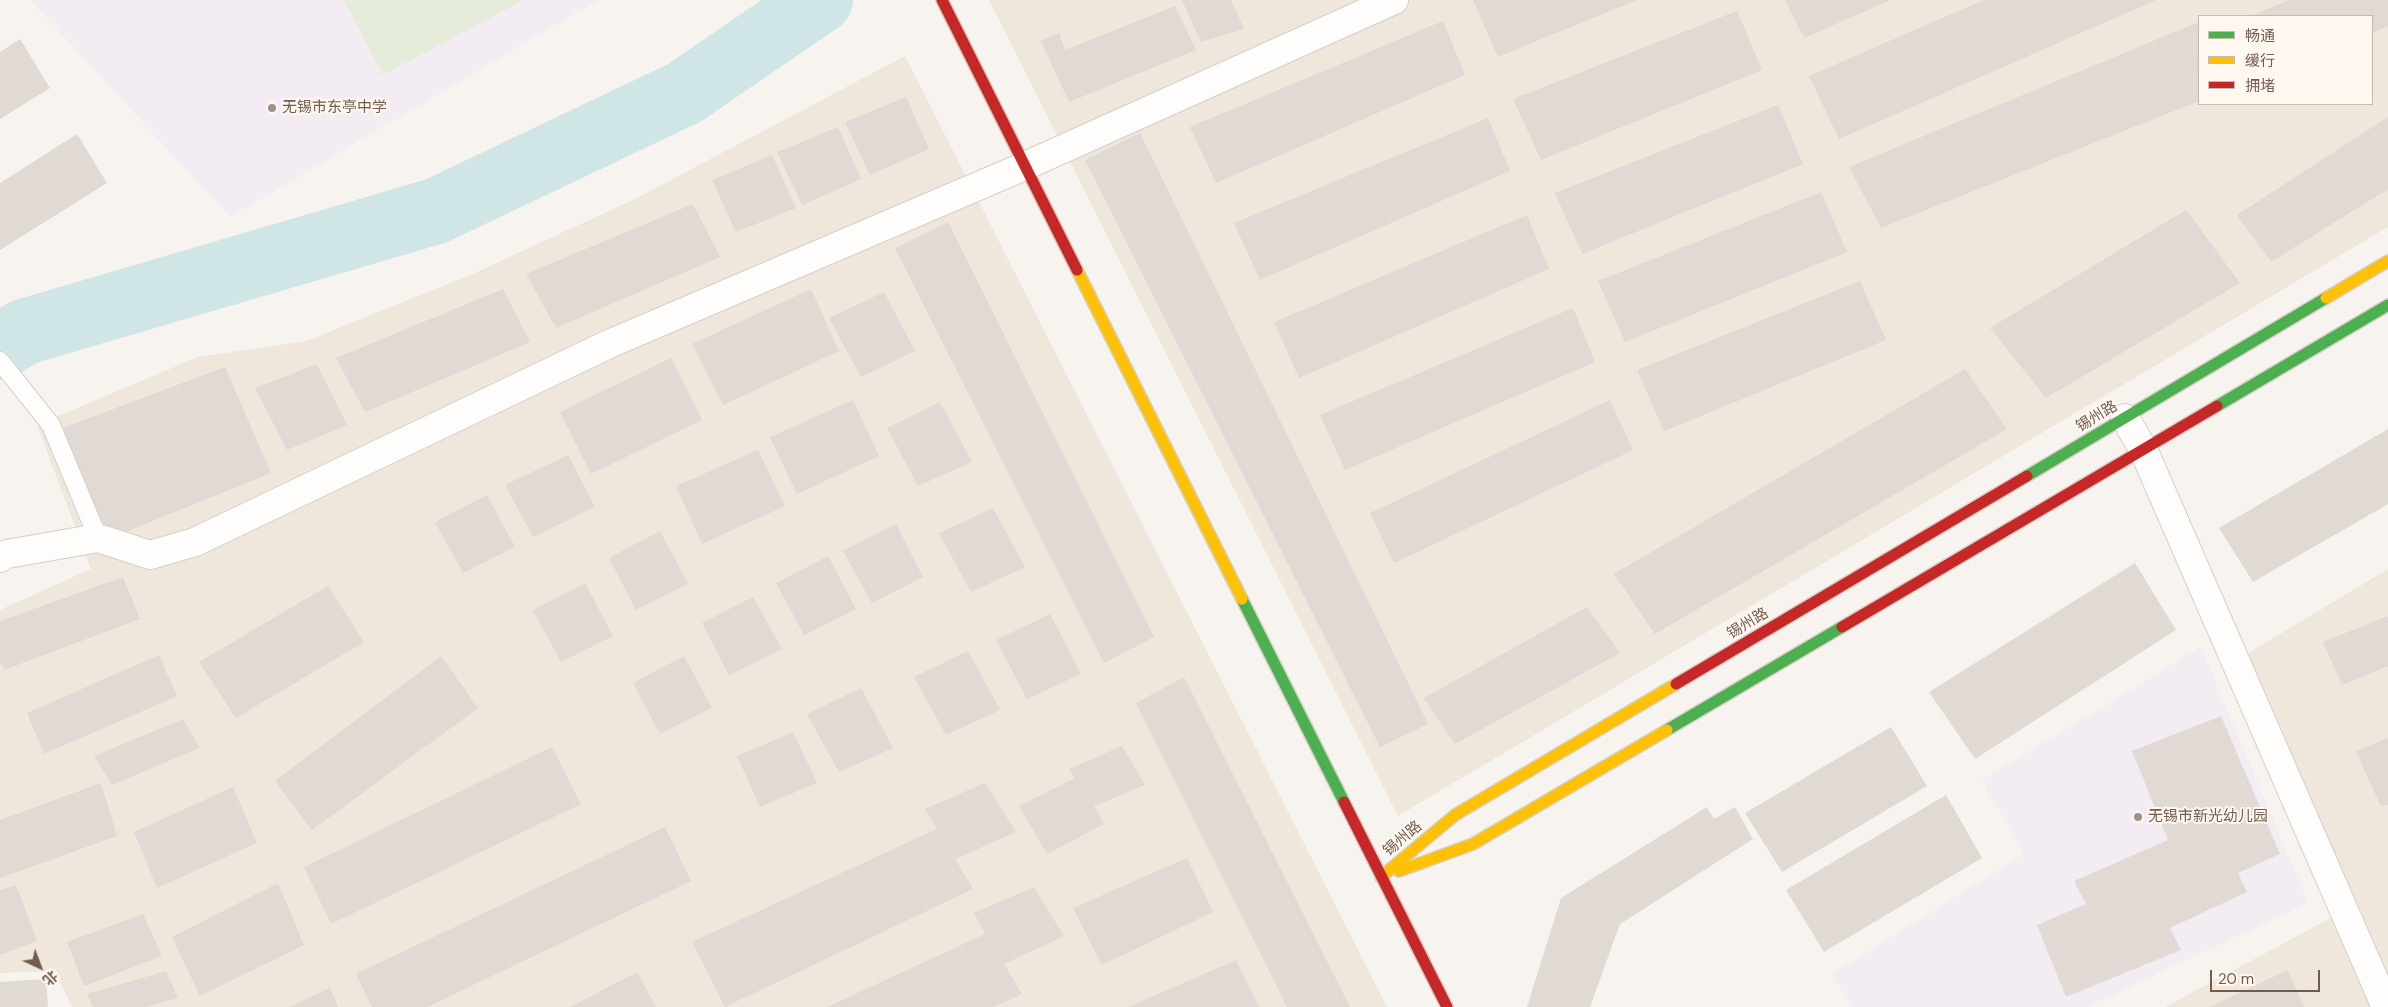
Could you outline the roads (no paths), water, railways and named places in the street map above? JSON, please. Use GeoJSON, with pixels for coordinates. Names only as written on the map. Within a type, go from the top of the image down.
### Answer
{"type":"FeatureCollection","features":[{"type":"Feature","properties":{"kind":"street"},"geometry":{"type":"LineString","coordinates":[[942,0],[1447,1007]]}},
{"type":"Feature","properties":{"kind":"street"},"geometry":{"type":"LineString","coordinates":[[0,558],[7,554],[98,538],[150,555],[195,542],[609,344],[1025,166],[1394,0]]}},
{"type":"Feature","properties":{"kind":"street","name":"锡州路"},"geometry":{"type":"LineString","coordinates":[[1381,877],[1455,815],[2388,261]]}},
{"type":"Feature","properties":{"kind":"street","name":"锡州路"},"geometry":{"type":"LineString","coordinates":[[1381,877],[1473,844],[2388,306]]}},
{"type":"Feature","properties":{"kind":"street"},"geometry":{"type":"LineString","coordinates":[[2125,418],[2143,449],[2386,1007]]}},
{"type":"Feature","properties":{"kind":"lane"},"geometry":{"type":"LineString","coordinates":[[0,360],[51,425],[98,538]]}},
{"type":"Feature","properties":{"kind":"waterway"},"geometry":{"type":"LineString","coordinates":[[0,347],[24,332],[436,211],[684,93],[820,0]]}},
{"type":"Feature","properties":{"kind":"place","name":"无锡市东亭中学"},"geometry":{"type":"Point","coordinates":[272,108]}},
{"type":"Feature","properties":{"kind":"place","name":"无锡市新光幼儿园"},"geometry":{"type":"Point","coordinates":[2138,817]}}]}
